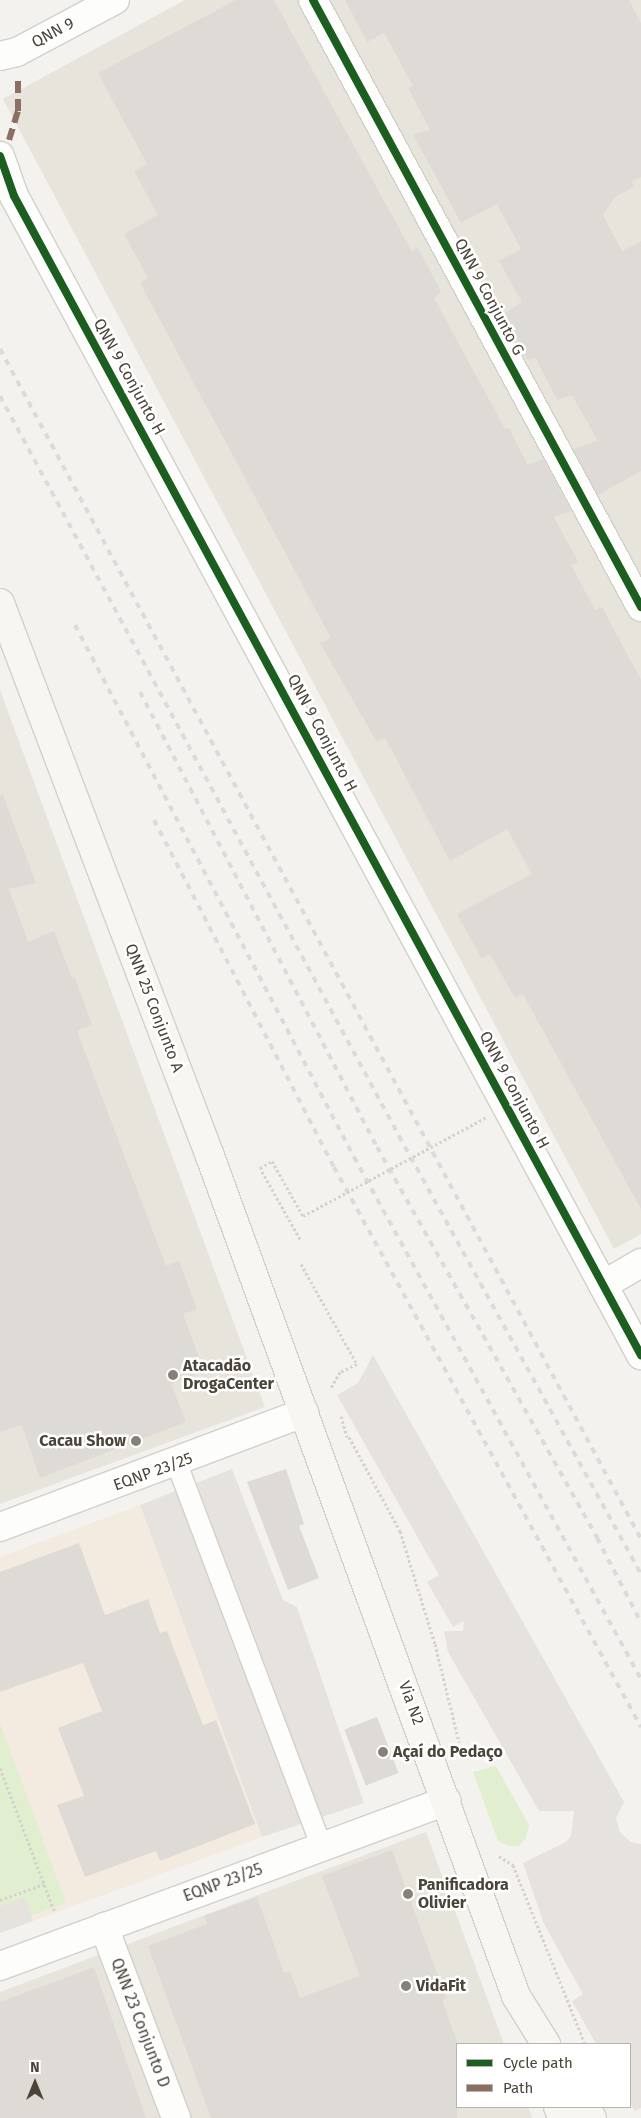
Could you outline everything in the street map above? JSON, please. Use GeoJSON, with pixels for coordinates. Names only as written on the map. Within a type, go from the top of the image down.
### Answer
{"type":"FeatureCollection","features":[{"type":"Feature","properties":{"kind":"main road","name":"QNN 25 Conjunto A"},"geometry":{"type":"LineString","coordinates":[[0,603],[304,1413]]}},
{"type":"Feature","properties":{"kind":"main road","name":"Via N2"},"geometry":{"type":"LineString","coordinates":[[304,1413],[436,1769],[516,1996],[545,2043]]}},
{"type":"Feature","properties":{"kind":"main road"},"geometry":{"type":"LineString","coordinates":[[516,1996],[534,2043]]}},
{"type":"Feature","properties":{"kind":"street","name":"QNN 9"},"geometry":{"type":"LineString","coordinates":[[6,59],[115,0]]}},
{"type":"Feature","properties":{"kind":"street","name":"QNN 9 Conjunto G"},"geometry":{"type":"LineString","coordinates":[[313,0],[641,607]]}},
{"type":"Feature","properties":{"kind":"street","name":"QNN 9 Conjunto H"},"geometry":{"type":"LineString","coordinates":[[0,156],[7,190],[641,1355]]}},
{"type":"Feature","properties":{"kind":"street"},"geometry":{"type":"LineString","coordinates":[[603,1285],[641,1264]]}},
{"type":"Feature","properties":{"kind":"street","name":"EQNP 23/25"},"geometry":{"type":"LineString","coordinates":[[0,1528],[177,1464],[304,1413]]}},
{"type":"Feature","properties":{"kind":"street","name":"EQNP 23/25"},"geometry":{"type":"LineString","coordinates":[[0,1966],[446,1801]]}},
{"type":"Feature","properties":{"kind":"street","name":"QNN 23 Conjunto D"},"geometry":{"type":"LineString","coordinates":[[104,1928],[176,2118]]}},
{"type":"Feature","properties":{"kind":"lane"},"geometry":{"type":"LineString","coordinates":[[177,1464],[322,1847]]}},
{"type":"Feature","properties":{"kind":"path"},"geometry":{"type":"LineString","coordinates":[[300,1239],[260,1168],[272,1161],[304,1216],[487,1117]]}},
{"type":"Feature","properties":{"kind":"path"},"geometry":{"type":"LineString","coordinates":[[301,1264],[357,1364],[340,1372],[330,1388],[333,1396]]}},
{"type":"Feature","properties":{"kind":"path"},"geometry":{"type":"LineString","coordinates":[[339,1412],[349,1437],[400,1531],[435,1644],[463,1758],[436,1769]]}},
{"type":"Feature","properties":{"kind":"path"},"geometry":{"type":"LineString","coordinates":[[318,1451],[349,1437]]}},
{"type":"Feature","properties":{"kind":"path"},"geometry":{"type":"LineString","coordinates":[[0,1768],[66,1942]]}},
{"type":"Feature","properties":{"kind":"path"},"geometry":{"type":"LineString","coordinates":[[495,1846],[498,1855],[513,1865],[585,2043]]}},
{"type":"Feature","properties":{"kind":"path"},"geometry":{"type":"LineString","coordinates":[[0,1900],[44,1884]]}},
{"type":"Feature","properties":{"kind":"shaded area"},"geometry":{"type":"Polygon","coordinates":[[[185,0],[641,0],[641,1234],[614,1249],[3,99],[185,0]]]}},
{"type":"Feature","properties":{"kind":"shaded area"},"geometry":{"type":"Polygon","coordinates":[[[0,690],[265,1407],[0,1504],[0,690]]]}},
{"type":"Feature","properties":{"kind":"shaded area"},"geometry":{"type":"Polygon","coordinates":[[[373,1355],[624,1802],[616,1818],[620,1832],[631,1842],[641,1844],[641,2108],[635,2111],[631,2105],[631,2043],[595,2043],[572,2001],[583,1994],[544,1924],[523,1863],[566,1842],[571,1836],[574,1811],[539,1811],[448,1652],[444,1631],[463,1631],[464,1621],[453,1627],[427,1582],[439,1575],[337,1395],[358,1383],[373,1355]]]}},
{"type":"Feature","properties":{"kind":"shaded area"},"geometry":{"type":"Polygon","coordinates":[[[232,1469],[283,1600],[297,1607],[364,1803],[262,1837],[140,1505],[232,1469]]]}},
{"type":"Feature","properties":{"kind":"shaded area"},"geometry":{"type":"Polygon","coordinates":[[[140,1505],[262,1837],[0,1933],[0,1557],[140,1505]]]}},
{"type":"Feature","properties":{"kind":"shaded area"},"geometry":{"type":"Polygon","coordinates":[[[426,1832],[504,2043],[456,2043],[456,2108],[528,2108],[532,2118],[0,2118],[0,1992],[426,1832]]]}},
{"type":"Feature","properties":{"kind":"shaded area"},"geometry":{"type":"Polygon","coordinates":[[[25,1897],[33,1921],[0,1933],[0,1906],[25,1897]]]}},
{"type":"Feature","properties":{"kind":"green space"},"geometry":{"type":"Polygon","coordinates":[[[0,1723],[66,1903],[0,1927],[0,1723]]]}},
{"type":"Feature","properties":{"kind":"green space"},"geometry":{"type":"Polygon","coordinates":[[[496,1766],[529,1825],[526,1838],[519,1846],[508,1846],[498,1841],[473,1772],[496,1766]]]}},
{"type":"Feature","properties":{"kind":"building"},"geometry":{"type":"Polygon","coordinates":[[[236,0],[274,0],[412,252],[417,247],[441,291],[434,298],[505,429],[509,428],[528,465],[543,459],[571,511],[554,517],[578,562],[571,565],[595,610],[602,607],[641,680],[641,1209],[523,994],[515,998],[490,954],[482,959],[457,914],[532,874],[507,829],[450,861],[385,738],[377,742],[320,643],[331,638],[140,283],[148,278],[124,234],[158,215],[134,171],[147,164],[98,73],[236,0]]]}},
{"type":"Feature","properties":{"kind":"building"},"geometry":{"type":"Polygon","coordinates":[[[345,0],[629,0],[641,23],[641,177],[631,182],[634,187],[615,197],[603,215],[622,251],[641,241],[641,471],[598,495],[573,449],[598,441],[572,395],[557,400],[535,357],[528,361],[503,315],[522,302],[499,261],[521,249],[497,204],[461,223],[413,134],[430,130],[408,88],[413,86],[384,33],[367,42],[345,0]]]}},
{"type":"Feature","properties":{"kind":"building"},"geometry":{"type":"Polygon","coordinates":[[[0,795],[3,795],[36,883],[9,889],[28,942],[54,931],[72,978],[75,978],[92,1025],[77,1031],[166,1266],[179,1261],[197,1309],[183,1314],[204,1371],[171,1384],[186,1422],[40,1478],[22,1425],[0,1432],[0,795]]]}},
{"type":"Feature","properties":{"kind":"building"},"geometry":{"type":"Polygon","coordinates":[[[286,1469],[304,1524],[299,1526],[319,1578],[288,1590],[247,1482],[286,1469]]]}},
{"type":"Feature","properties":{"kind":"building"},"geometry":{"type":"Polygon","coordinates":[[[79,1543],[105,1615],[148,1599],[160,1633],[167,1631],[203,1725],[216,1720],[255,1824],[160,1861],[156,1851],[85,1877],[57,1805],[84,1796],[58,1728],[102,1711],[83,1663],[0,1692],[0,1572],[79,1543]]]}},
{"type":"Feature","properties":{"kind":"building","name":"Açaí do Pedaço"},"geometry":{"type":"Polygon","coordinates":[[[377,1717],[399,1773],[366,1786],[344,1730],[377,1717]]]}},
{"type":"Feature","properties":{"kind":"building"},"geometry":{"type":"Polygon","coordinates":[[[392,1850],[446,1998],[442,2000],[457,2041],[457,2118],[211,2118],[148,1946],[207,1924],[204,1916],[257,1897],[284,1973],[290,1971],[300,1998],[360,1976],[322,1876],[392,1850]]]}},
{"type":"Feature","properties":{"kind":"building"},"geometry":{"type":"Polygon","coordinates":[[[94,1967],[146,2118],[0,2118],[0,2002],[94,1967]]]}},
{"type":"Feature","properties":{"kind":"railway"},"geometry":{"type":"LineString","coordinates":[[0,349],[641,1539]]}},
{"type":"Feature","properties":{"kind":"railway"},"geometry":{"type":"LineString","coordinates":[[0,396],[399,1136],[641,1574]]}},
{"type":"Feature","properties":{"kind":"railway"},"geometry":{"type":"LineString","coordinates":[[75,625],[354,1157],[641,1679]]}},
{"type":"Feature","properties":{"kind":"railway"},"geometry":{"type":"LineString","coordinates":[[140,692],[377,1147],[597,1538],[641,1622]]}},
{"type":"Feature","properties":{"kind":"railway"},"geometry":{"type":"LineString","coordinates":[[154,820],[334,1167],[641,1727]]}},
{"type":"Feature","properties":{"kind":"marked path"},"geometry":{"type":"LineString","coordinates":[[9,140],[18,111],[18,80]]}},
{"type":"Feature","properties":{"kind":"cycle path"},"geometry":{"type":"LineString","coordinates":[[313,0],[641,607]]}},
{"type":"Feature","properties":{"kind":"cycle path"},"geometry":{"type":"LineString","coordinates":[[0,156],[14,196],[641,1355]]}},
{"type":"Feature","properties":{"kind":"place","name":"Atacadão DrogaCenter"},"geometry":{"type":"Point","coordinates":[173,1375]}},
{"type":"Feature","properties":{"kind":"place","name":"Cacau Show"},"geometry":{"type":"Point","coordinates":[136,1441]}},
{"type":"Feature","properties":{"kind":"place","name":"Açaí do Pedaço"},"geometry":{"type":"Point","coordinates":[383,1752]}},
{"type":"Feature","properties":{"kind":"place","name":"Panificadora Olivier"},"geometry":{"type":"Point","coordinates":[408,1894]}},
{"type":"Feature","properties":{"kind":"place","name":"VidaFit"},"geometry":{"type":"Point","coordinates":[406,1986]}}]}
